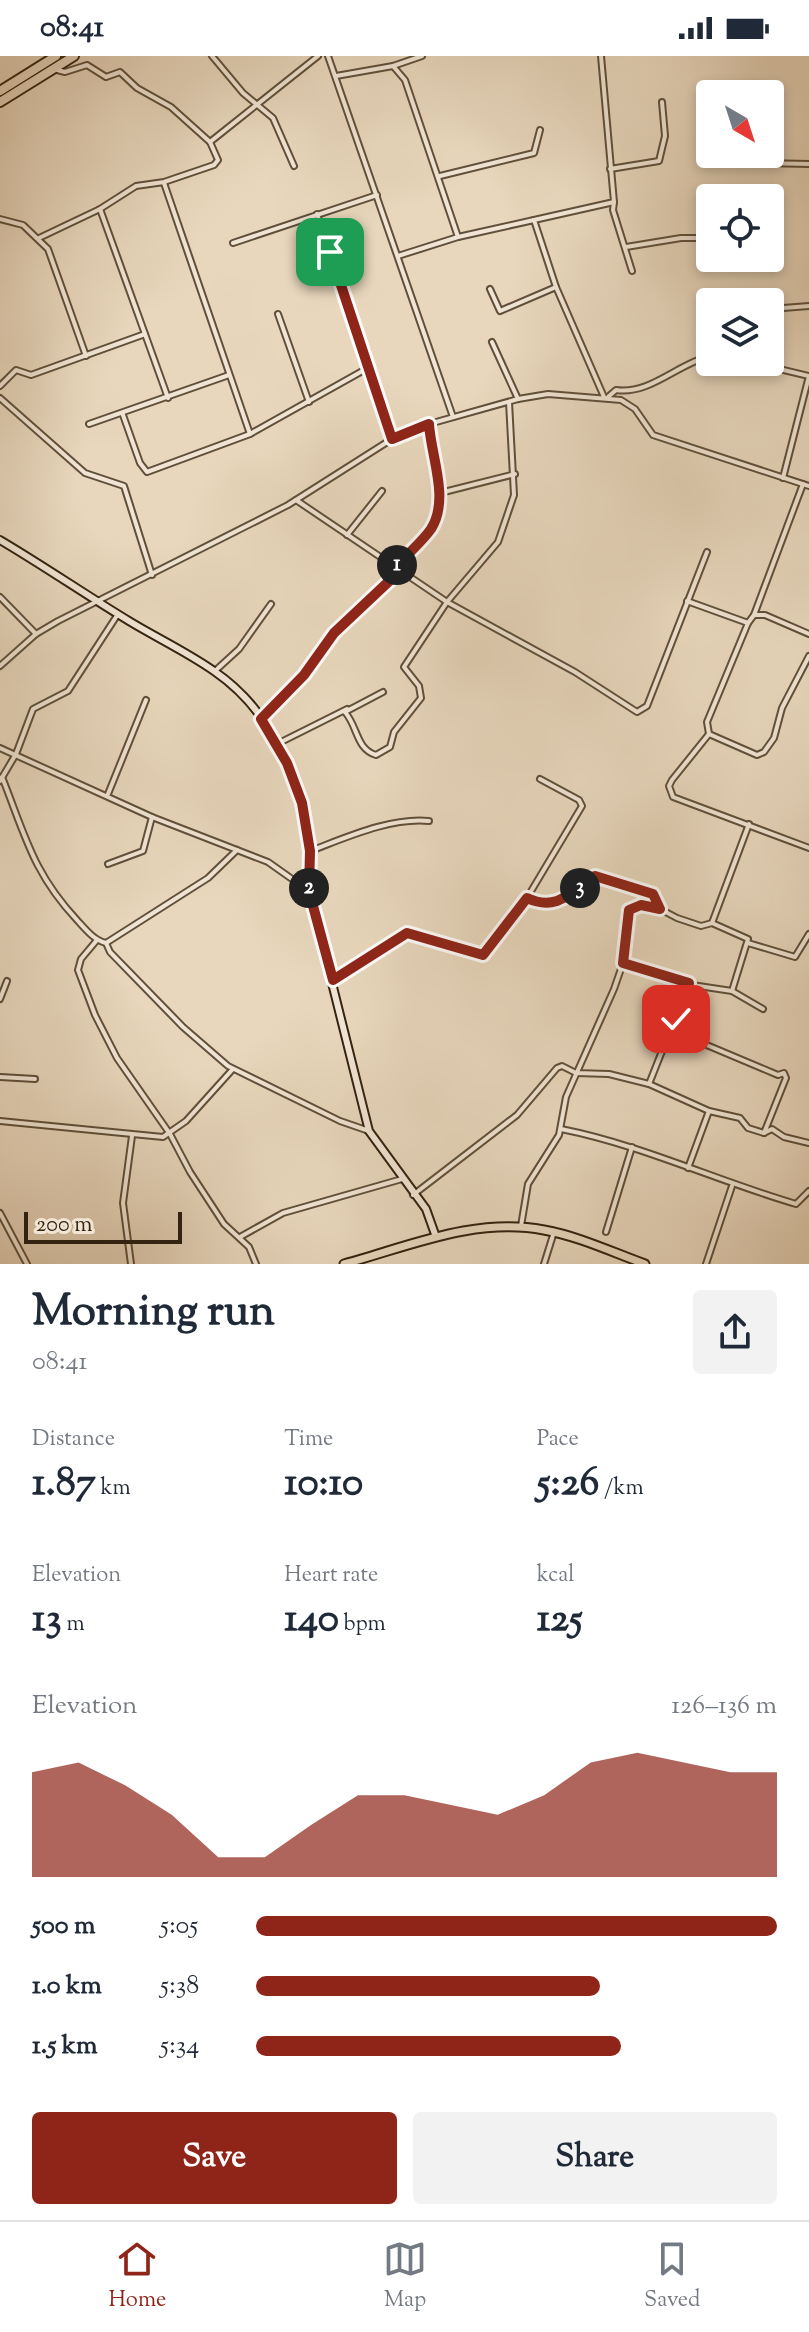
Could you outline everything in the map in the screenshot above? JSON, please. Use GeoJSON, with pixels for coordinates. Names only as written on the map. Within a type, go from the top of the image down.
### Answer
{"type":"FeatureCollection","features":[{"type":"Feature","properties":{"kind":"highway"},"geometry":{"type":"LineString","coordinates":[[0,91],[56,56]]}},
{"type":"Feature","properties":{"kind":"highway"},"geometry":{"type":"LineString","coordinates":[[0,102],[74,56]]}},
{"type":"Feature","properties":{"kind":"main road"},"geometry":{"type":"LineString","coordinates":[[344,1264],[479,1227],[554,1232],[645,1264]]}},
{"type":"Feature","properties":{"kind":"street"},"geometry":{"type":"LineString","coordinates":[[212,56],[256,105],[269,112],[279,125],[294,166]]}},
{"type":"Feature","properties":{"kind":"street"},"geometry":{"type":"LineString","coordinates":[[210,142],[318,56]]}},
{"type":"Feature","properties":{"kind":"street"},"geometry":{"type":"LineString","coordinates":[[328,56],[453,417]]}},
{"type":"Feature","properties":{"kind":"street"},"geometry":{"type":"LineString","coordinates":[[336,76],[393,66],[422,56]]}},
{"type":"Feature","properties":{"kind":"street"},"geometry":{"type":"LineString","coordinates":[[601,56],[613,210],[632,271]]}},
{"type":"Feature","properties":{"kind":"street"},"geometry":{"type":"LineString","coordinates":[[39,238],[100,209],[136,186],[164,182],[216,164],[218,160],[210,142],[171,107],[137,88],[120,72],[106,77],[87,65],[65,72],[54,68]]}},
{"type":"Feature","properties":{"kind":"street"},"geometry":{"type":"LineString","coordinates":[[393,66],[405,80],[440,176],[458,237]]}},
{"type":"Feature","properties":{"kind":"street"},"geometry":{"type":"LineString","coordinates":[[610,169],[659,161],[665,136],[662,102]]}},
{"type":"Feature","properties":{"kind":"street"},"geometry":{"type":"LineString","coordinates":[[440,176],[534,153],[540,130]]}},
{"type":"Feature","properties":{"kind":"street"},"geometry":{"type":"LineString","coordinates":[[784,163],[809,164]]}},
{"type":"Feature","properties":{"kind":"street"},"geometry":{"type":"LineString","coordinates":[[164,182],[250,434]]}},
{"type":"Feature","properties":{"kind":"street"},"geometry":{"type":"LineString","coordinates":[[233,243],[377,195]]}},
{"type":"Feature","properties":{"kind":"street"},"geometry":{"type":"LineString","coordinates":[[398,256],[458,237],[614,202]]}},
{"type":"Feature","properties":{"kind":"street"},"geometry":{"type":"LineString","coordinates":[[100,209],[168,398]]}},
{"type":"Feature","properties":{"kind":"street"},"geometry":{"type":"LineString","coordinates":[[317,214],[366,369],[392,439]]}},
{"type":"Feature","properties":{"kind":"street"},"geometry":{"type":"LineString","coordinates":[[0,219],[23,225],[48,249],[86,356]]}},
{"type":"Feature","properties":{"kind":"street"},"geometry":{"type":"LineString","coordinates":[[534,220],[556,287],[606,397]]}},
{"type":"Feature","properties":{"kind":"street"},"geometry":{"type":"LineString","coordinates":[[626,247],[696,238]]}},
{"type":"Feature","properties":{"kind":"street"},"geometry":{"type":"LineString","coordinates":[[490,289],[500,311],[556,287]]}},
{"type":"Feature","properties":{"kind":"street"},"geometry":{"type":"LineString","coordinates":[[784,308],[809,306]]}},
{"type":"Feature","properties":{"kind":"street"},"geometry":{"type":"LineString","coordinates":[[278,314],[309,402]]}},
{"type":"Feature","properties":{"kind":"street"},"geometry":{"type":"LineString","coordinates":[[0,386],[16,370],[31,375],[145,334]]}},
{"type":"Feature","properties":{"kind":"street"},"geometry":{"type":"LineString","coordinates":[[492,342],[518,399]]}},
{"type":"Feature","properties":{"kind":"street"},"geometry":{"type":"LineString","coordinates":[[606,397],[616,390],[637,390],[696,361]]}},
{"type":"Feature","properties":{"kind":"street"},"geometry":{"type":"LineString","coordinates":[[123,415],[140,463],[147,472],[250,434],[366,369]]}},
{"type":"Feature","properties":{"kind":"street"},"geometry":{"type":"LineString","coordinates":[[783,478],[809,376],[784,370]]}},
{"type":"Feature","properties":{"kind":"street"},"geometry":{"type":"LineString","coordinates":[[89,424],[123,415],[229,375]]}},
{"type":"Feature","properties":{"kind":"street"},"geometry":{"type":"LineString","coordinates":[[0,666],[36,634],[296,500],[360,456],[392,439],[429,424],[518,399],[548,394],[606,397],[630,403],[653,435],[806,485],[707,722],[709,734]]}},
{"type":"Feature","properties":{"kind":"street"},"geometry":{"type":"LineString","coordinates":[[0,398],[85,473],[124,486],[152,575]]}},
{"type":"Feature","properties":{"kind":"street"},"geometry":{"type":"LineString","coordinates":[[277,744],[347,709],[345,712],[368,752],[376,755],[390,747],[394,732],[421,696],[418,683],[404,667],[447,602],[494,550],[513,502],[515,474],[509,401]]}},
{"type":"Feature","properties":{"kind":"street"},"geometry":{"type":"LineString","coordinates":[[261,719],[304,675],[334,633],[399,568],[431,528],[440,493],[430,454],[429,424]]}},
{"type":"Feature","properties":{"kind":"street"},"geometry":{"type":"LineString","coordinates":[[440,493],[515,474]]}},
{"type":"Feature","properties":{"kind":"street"},"geometry":{"type":"LineString","coordinates":[[347,535],[382,491]]}},
{"type":"Feature","properties":{"kind":"street"},"geometry":{"type":"LineString","coordinates":[[296,500],[447,602],[575,672],[637,712],[647,706],[707,552]]}},
{"type":"Feature","properties":{"kind":"street"},"geometry":{"type":"LineString","coordinates":[[0,540],[215,671],[261,719],[277,744],[302,803],[310,851],[309,891],[369,1131],[431,1217],[436,1237]]}},
{"type":"Feature","properties":{"kind":"street"},"geometry":{"type":"LineString","coordinates":[[0,597],[36,634]]}},
{"type":"Feature","properties":{"kind":"street"},"geometry":{"type":"LineString","coordinates":[[687,601],[748,623]]}},
{"type":"Feature","properties":{"kind":"street"},"geometry":{"type":"LineString","coordinates":[[215,671],[239,649],[271,604]]}},
{"type":"Feature","properties":{"kind":"street"},"geometry":{"type":"LineString","coordinates":[[118,614],[68,691],[33,709],[16,754],[1,779],[43,880],[183,1027],[233,1069],[369,1131]]}},
{"type":"Feature","properties":{"kind":"street"},"geometry":{"type":"LineString","coordinates":[[754,615],[765,615],[809,634]]}},
{"type":"Feature","properties":{"kind":"street"},"geometry":{"type":"LineString","coordinates":[[809,656],[782,708],[774,738],[764,752],[757,755],[709,734],[704,735],[688,764],[672,780],[670,793],[809,848]]}},
{"type":"Feature","properties":{"kind":"street"},"geometry":{"type":"LineString","coordinates":[[345,712],[383,692]]}},
{"type":"Feature","properties":{"kind":"street"},"geometry":{"type":"LineString","coordinates":[[108,794],[146,700]]}},
{"type":"Feature","properties":{"kind":"street"},"geometry":{"type":"LineString","coordinates":[[0,748],[108,794],[152,817],[268,862],[309,891]]}},
{"type":"Feature","properties":{"kind":"street"},"geometry":{"type":"LineString","coordinates":[[333,980],[407,933],[483,955],[527,898],[582,806],[579,800],[540,779]]}},
{"type":"Feature","properties":{"kind":"street"},"geometry":{"type":"LineString","coordinates":[[108,864],[143,851],[152,817]]}},
{"type":"Feature","properties":{"kind":"street"},"geometry":{"type":"LineString","coordinates":[[310,851],[346,837],[412,821],[429,821]]}},
{"type":"Feature","properties":{"kind":"street"},"geometry":{"type":"LineString","coordinates":[[712,923],[749,824]]}},
{"type":"Feature","properties":{"kind":"street"},"geometry":{"type":"LineString","coordinates":[[106,943],[208,878],[237,850]]}},
{"type":"Feature","properties":{"kind":"street"},"geometry":{"type":"LineString","coordinates":[[527,898],[545,905],[555,903],[595,876],[647,891],[660,909]]}},
{"type":"Feature","properties":{"kind":"street"},"geometry":{"type":"LineString","coordinates":[[521,1228],[524,1194],[531,1176],[551,1152],[561,1129],[566,1097],[598,1030],[623,963],[629,910],[641,905],[660,909],[690,923],[701,926],[712,923],[748,939],[732,991]]}},
{"type":"Feature","properties":{"kind":"street"},"geometry":{"type":"LineString","coordinates":[[748,943],[795,957],[809,934]]}},
{"type":"Feature","properties":{"kind":"street"},"geometry":{"type":"LineString","coordinates":[[97,940],[79,964],[86,995],[117,1058],[170,1134],[176,1150],[224,1224],[240,1237],[256,1264]]}},
{"type":"Feature","properties":{"kind":"street"},"geometry":{"type":"LineString","coordinates":[[623,963],[689,983],[732,991],[763,1009]]}},
{"type":"Feature","properties":{"kind":"street"},"geometry":{"type":"LineString","coordinates":[[0,999],[7,981]]}},
{"type":"Feature","properties":{"kind":"street"},"geometry":{"type":"LineString","coordinates":[[649,1084],[689,983]]}},
{"type":"Feature","properties":{"kind":"street"},"geometry":{"type":"LineString","coordinates":[[671,1030],[778,1075],[784,1073],[786,1078],[764,1133]]}},
{"type":"Feature","properties":{"kind":"street"},"geometry":{"type":"LineString","coordinates":[[413,1195],[517,1115],[557,1068],[567,1067],[576,1073],[609,1074],[649,1084],[709,1111],[740,1118],[748,1128],[764,1133],[772,1129],[784,1137],[809,1143]]}},
{"type":"Feature","properties":{"kind":"street"},"geometry":{"type":"LineString","coordinates":[[0,1121],[132,1136],[170,1134],[220,1087],[233,1069]]}},
{"type":"Feature","properties":{"kind":"street"},"geometry":{"type":"LineString","coordinates":[[0,1077],[35,1079]]}},
{"type":"Feature","properties":{"kind":"street"},"geometry":{"type":"LineString","coordinates":[[688,1168],[709,1111]]}},
{"type":"Feature","properties":{"kind":"street"},"geometry":{"type":"LineString","coordinates":[[561,1129],[632,1147],[732,1186],[796,1204],[809,1191]]}},
{"type":"Feature","properties":{"kind":"street"},"geometry":{"type":"LineString","coordinates":[[131,1264],[123,1203],[132,1136]]}},
{"type":"Feature","properties":{"kind":"street"},"geometry":{"type":"LineString","coordinates":[[606,1232],[632,1147]]}},
{"type":"Feature","properties":{"kind":"street"},"geometry":{"type":"LineString","coordinates":[[240,1237],[283,1213],[404,1178]]}},
{"type":"Feature","properties":{"kind":"street"},"geometry":{"type":"LineString","coordinates":[[706,1264],[732,1186]]}},
{"type":"Feature","properties":{"kind":"street"},"geometry":{"type":"LineString","coordinates":[[0,1213],[27,1264]]}},
{"type":"Feature","properties":{"kind":"street"},"geometry":{"type":"LineString","coordinates":[[544,1264],[554,1232]]}},
{"type":"Feature","properties":{"kind":"route"},"geometry":{"type":"LineString","coordinates":[[330,252],[353,329],[392,439],[429,424],[430,454],[440,493],[440,503],[431,528],[397,566],[402,569],[380,586],[334,633],[304,675],[261,719],[287,763],[302,803],[310,851],[309,891],[315,904],[333,980],[407,933],[483,955],[527,898],[550,905],[574,893],[595,876],[653,894],[660,909],[641,905],[629,910],[623,963],[689,983],[676,1019]]}}]}
